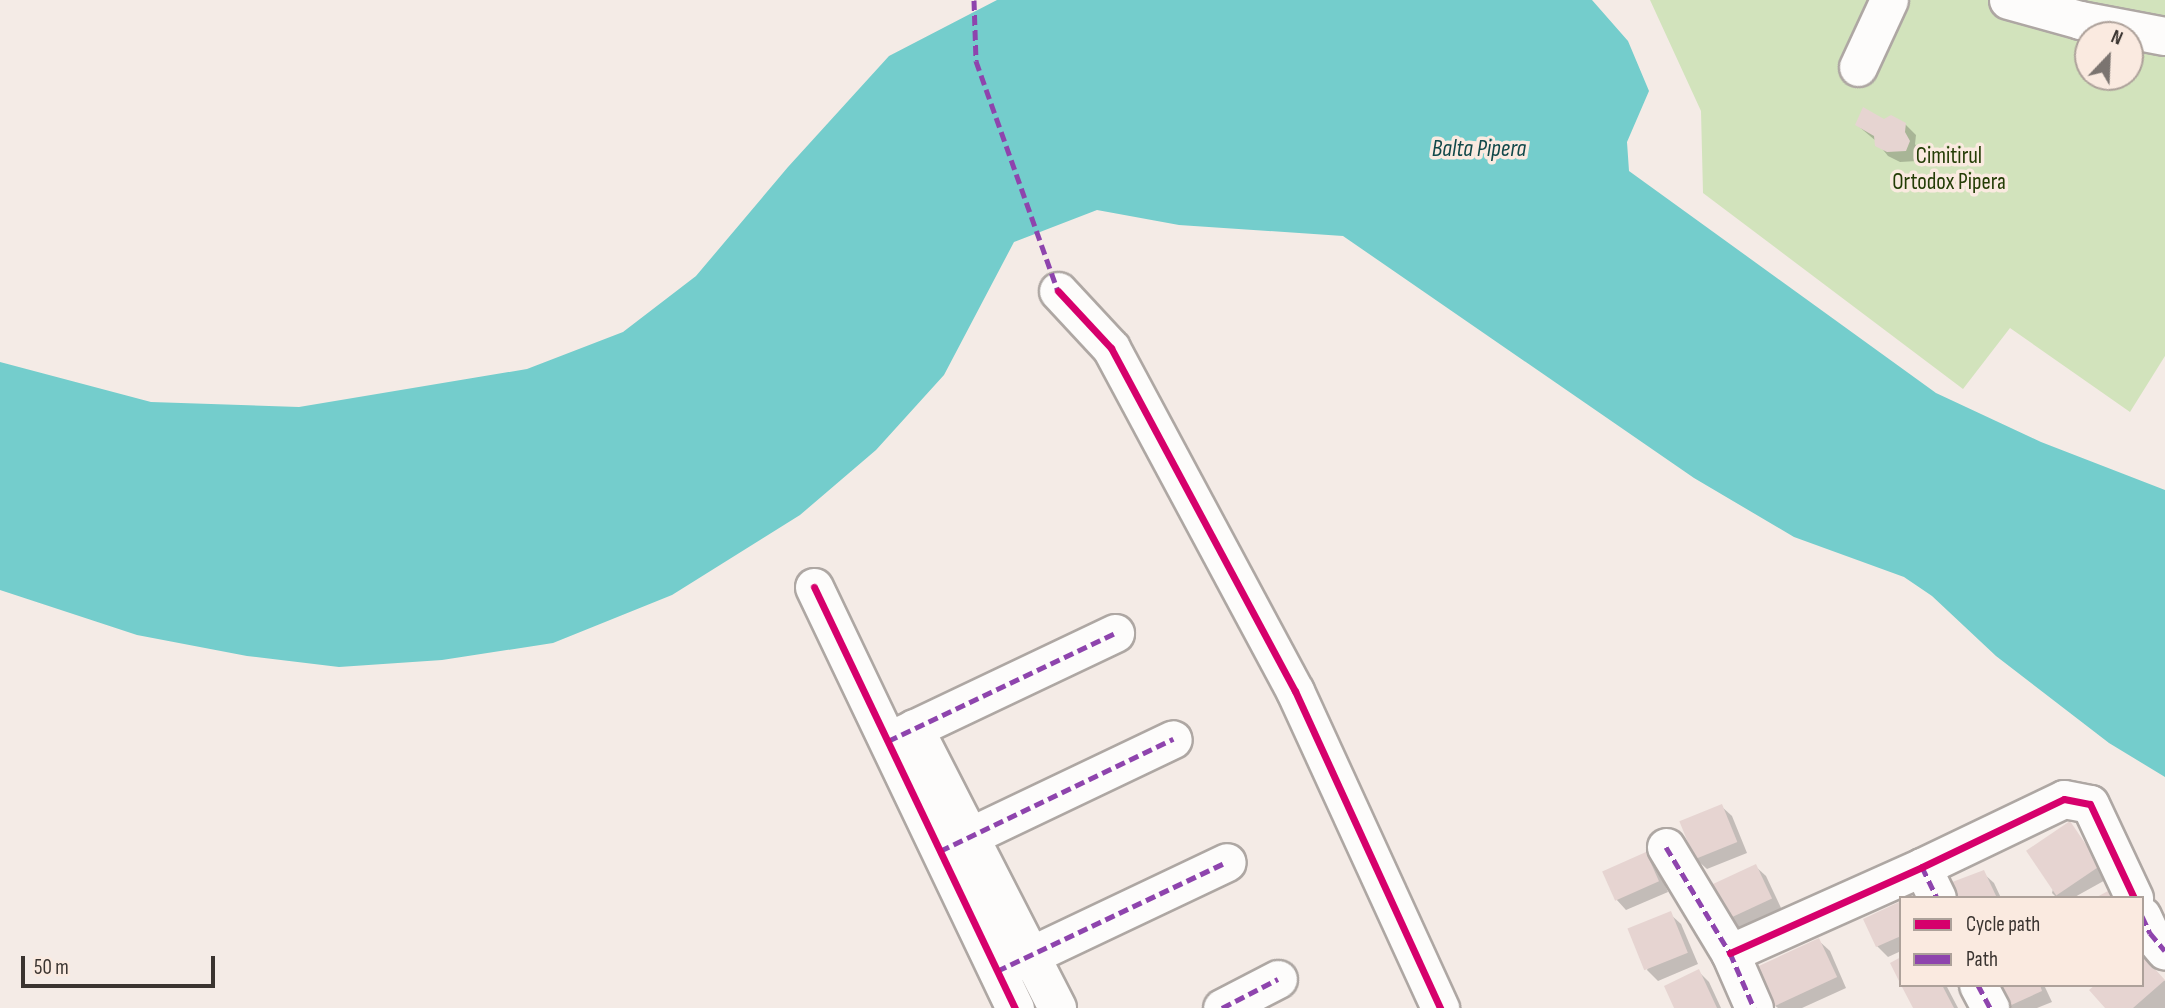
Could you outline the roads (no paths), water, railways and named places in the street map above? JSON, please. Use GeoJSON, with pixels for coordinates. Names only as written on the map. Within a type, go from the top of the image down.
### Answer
{"type":"FeatureCollection","features":[{"type":"Feature","properties":{"kind":"street"},"geometry":{"type":"LineString","coordinates":[[1858,67],[1889,0]]}},
{"type":"Feature","properties":{"kind":"street"},"geometry":{"type":"LineString","coordinates":[[2008,0],[2080,20],[2165,36]]}},
{"type":"Feature","properties":{"kind":"street"},"geometry":{"type":"LineString","coordinates":[[1058,291],[1111,348],[1295,691],[1440,1008]]}},
{"type":"Feature","properties":{"kind":"street"},"geometry":{"type":"LineString","coordinates":[[814,587],[901,735],[954,844],[998,971],[1015,1008]]}},
{"type":"Feature","properties":{"kind":"street"},"geometry":{"type":"LineString","coordinates":[[901,735],[1115,633]]}},
{"type":"Feature","properties":{"kind":"street"},"geometry":{"type":"LineString","coordinates":[[954,844],[1172,739]]}},
{"type":"Feature","properties":{"kind":"street"},"geometry":{"type":"LineString","coordinates":[[1730,953],[1929,883],[2064,799],[2090,804],[2133,896]]}},
{"type":"Feature","properties":{"kind":"street"},"geometry":{"type":"LineString","coordinates":[[954,844],[1030,955],[1057,1008]]}},
{"type":"Feature","properties":{"kind":"street"},"geometry":{"type":"LineString","coordinates":[[1667,847],[1730,953],[1754,1008]]}},
{"type":"Feature","properties":{"kind":"street"},"geometry":{"type":"LineString","coordinates":[[998,971],[1227,862]]}},
{"type":"Feature","properties":{"kind":"street"},"geometry":{"type":"LineString","coordinates":[[2144,920],[2150,933],[2165,951]]}},
{"type":"Feature","properties":{"kind":"street"},"geometry":{"type":"LineString","coordinates":[[1222,1008],[1278,979]]}},
{"type":"Feature","properties":{"kind":"street"},"geometry":{"type":"LineString","coordinates":[[1979,987],[1990,1008]]}},
{"type":"Feature","properties":{"kind":"water","name":"Balta Pipera"},"geometry":{"type":"Polygon","coordinates":[[[997,0],[1592,0],[1628,41],[1649,91],[1627,142],[1629,171],[1936,393],[2041,442],[2165,490],[2165,777],[2109,743],[1996,656],[1932,596],[1904,577],[1794,537],[1694,478],[1343,236],[1179,225],[1097,210],[1014,242],[944,375],[876,450],[800,515],[672,595],[553,643],[442,660],[339,667],[247,656],[137,635],[0,590],[0,362],[151,402],[299,407],[527,369],[623,332],[696,276],[788,167],[889,56],[997,0]]]}},
{"type":"Feature","properties":{"kind":"park label","name":"Cimitirul Ortodox Pipera"},"geometry":{"type":"Point","coordinates":[1949,169]}}]}
